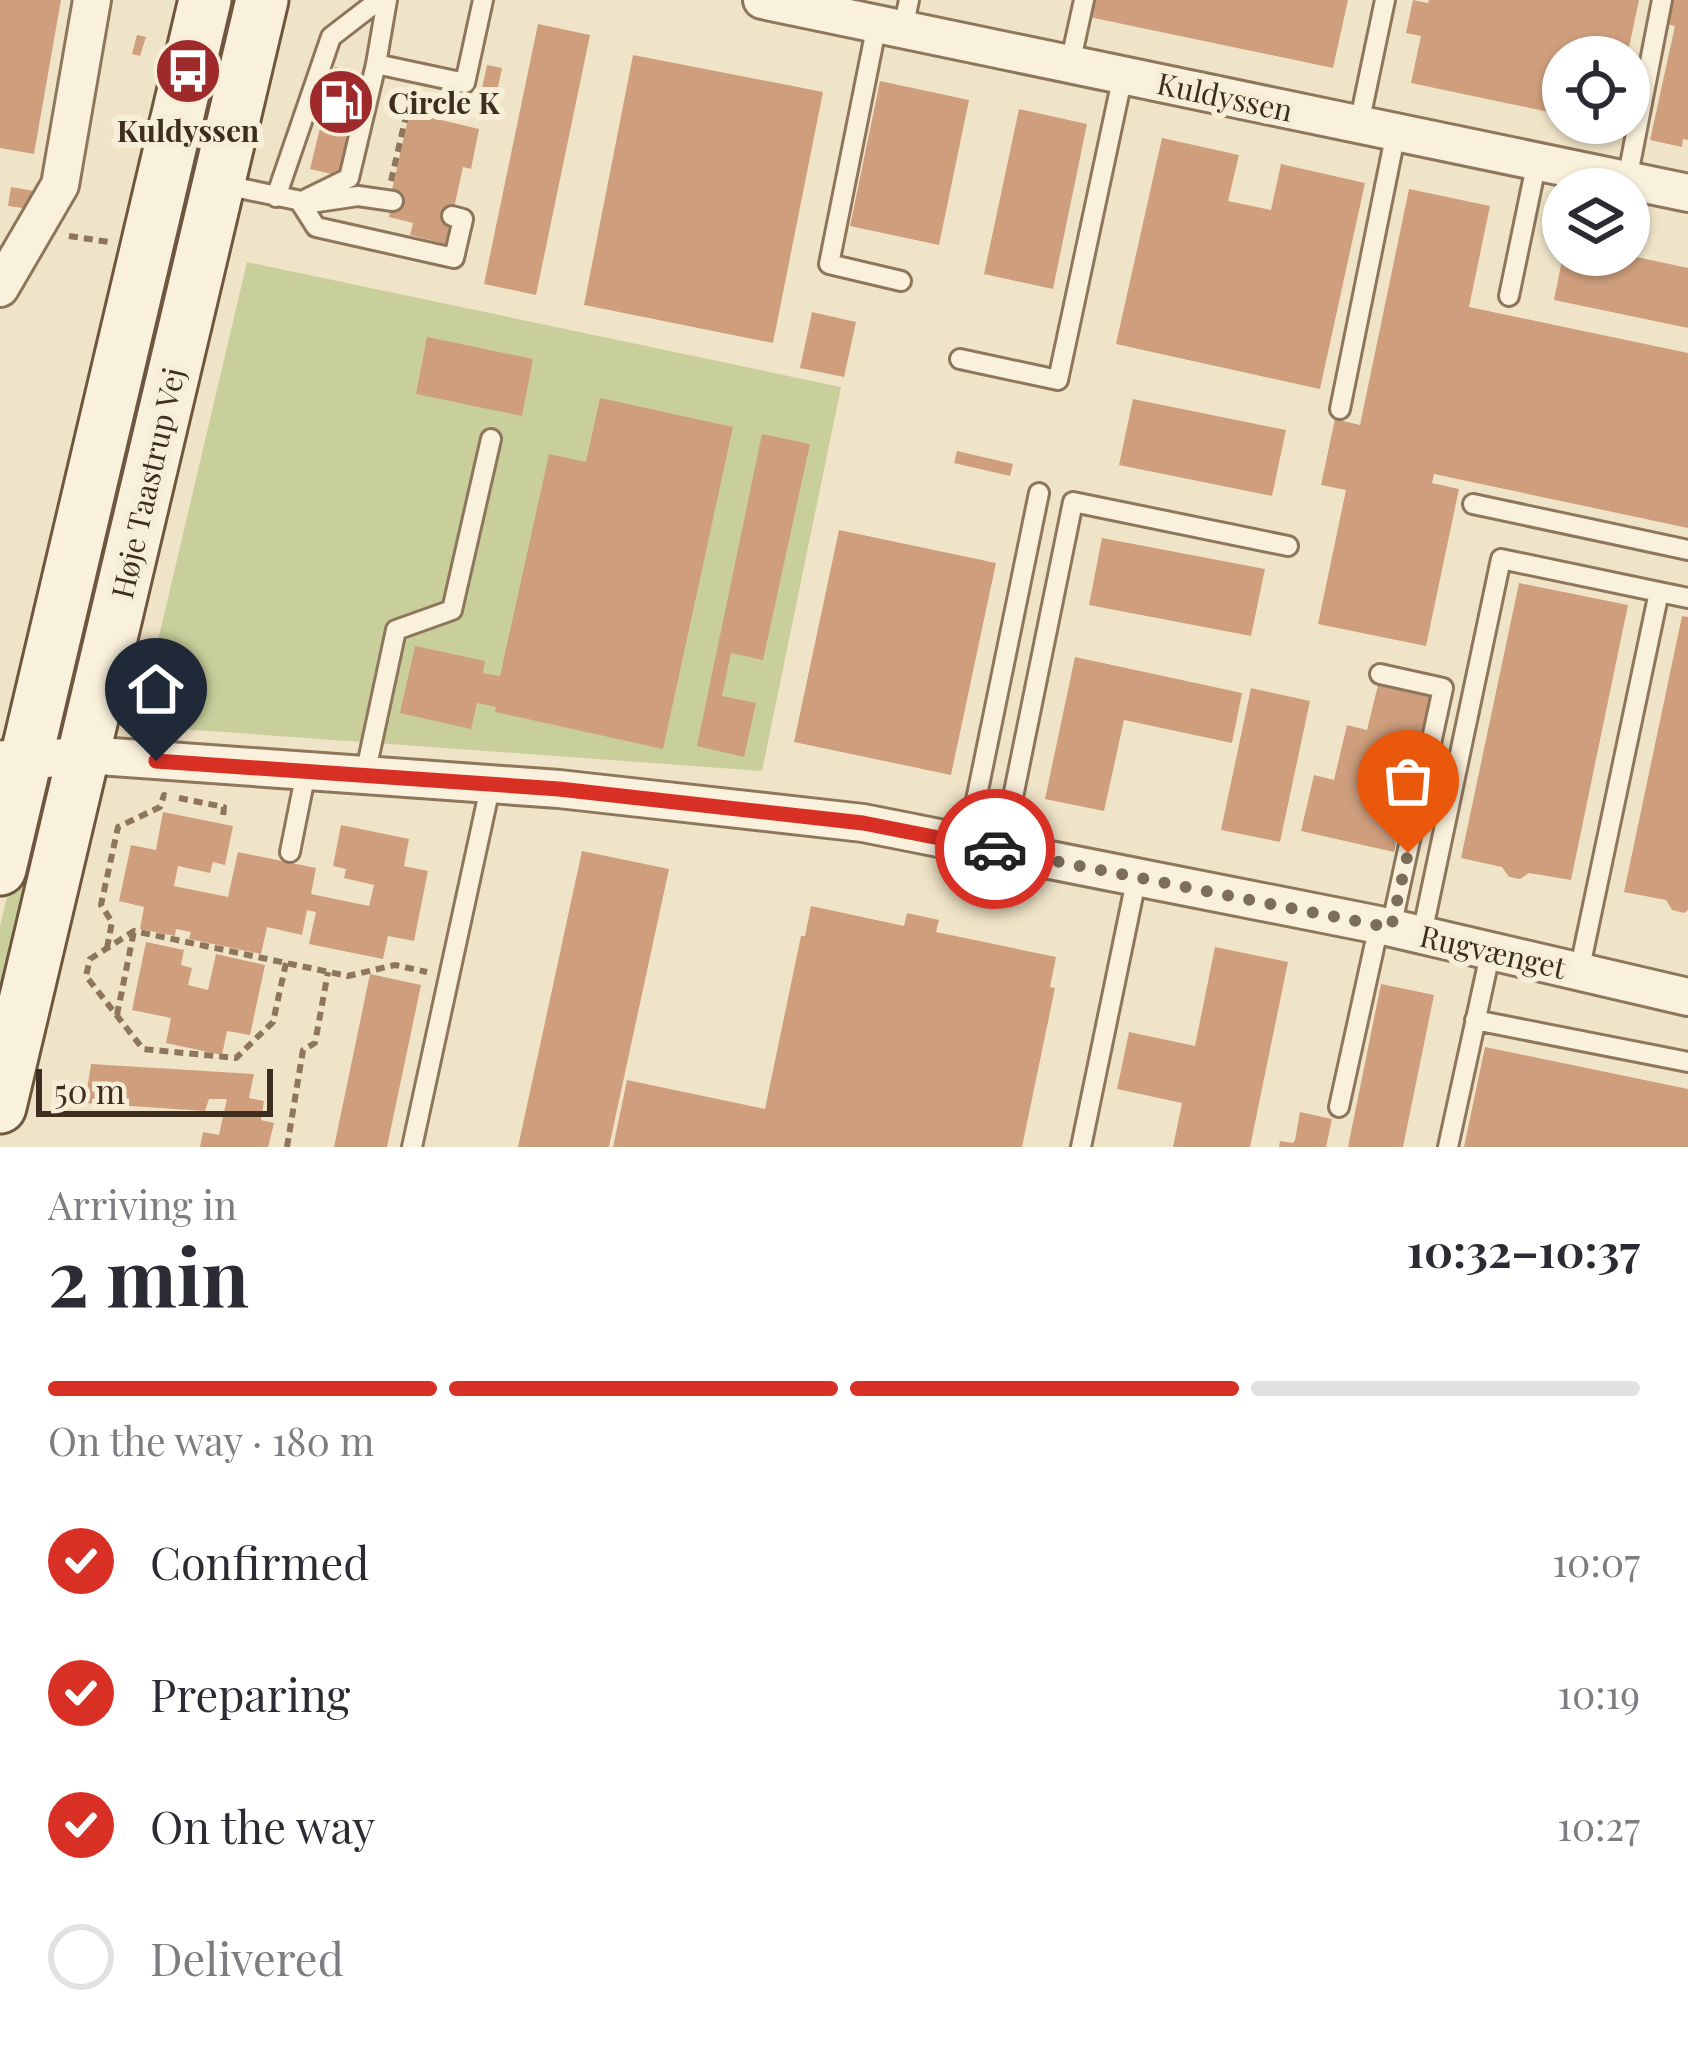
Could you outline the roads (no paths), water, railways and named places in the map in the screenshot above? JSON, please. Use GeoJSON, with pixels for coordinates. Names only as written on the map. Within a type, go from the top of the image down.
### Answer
{"type":"FeatureCollection","features":[{"type":"Feature","properties":{"kind":"street"},"geometry":{"type":"LineString","coordinates":[[0,288],[60,185],[92,0]]}},
{"type":"Feature","properties":{"kind":"street","name":"Høje Taastrup Vej"},"geometry":{"type":"LineString","coordinates":[[0,869],[13,760],[205,0]]}},
{"type":"Feature","properties":{"kind":"street","name":"Høje Taastrup Vej"},"geometry":{"type":"LineString","coordinates":[[0,1107],[262,0]]}},
{"type":"Feature","properties":{"kind":"street","name":"Kuldyssen"},"geometry":{"type":"LineString","coordinates":[[762,0],[896,18],[1070,64],[1570,168]]}},
{"type":"Feature","properties":{"kind":"street","name":"Kuldyssen"},"geometry":{"type":"LineString","coordinates":[[1650,185],[1688,193]]}},
{"type":"Feature","properties":{"kind":"street","name":"Rugvænget"},"geometry":{"type":"LineString","coordinates":[[13,760],[85,755],[491,783],[863,823],[1397,929],[1688,997]]}},
{"type":"Feature","properties":{"kind":"lane"},"geometry":{"type":"LineString","coordinates":[[276,197],[331,37],[383,0]]}},
{"type":"Feature","properties":{"kind":"lane"},"geometry":{"type":"LineString","coordinates":[[300,202],[349,178],[376,64],[383,0]]}},
{"type":"Feature","properties":{"kind":"lane"},"geometry":{"type":"LineString","coordinates":[[376,64],[465,83],[483,0]]}},
{"type":"Feature","properties":{"kind":"lane"},"geometry":{"type":"LineString","coordinates":[[1070,64],[1084,0]]}},
{"type":"Feature","properties":{"kind":"lane"},"geometry":{"type":"LineString","coordinates":[[1359,124],[1385,0]]}},
{"type":"Feature","properties":{"kind":"lane"},"geometry":{"type":"LineString","coordinates":[[1629,168],[1662,0]]}},
{"type":"Feature","properties":{"kind":"lane"},"geometry":{"type":"LineString","coordinates":[[896,18],[829,264],[901,280]]}},
{"type":"Feature","properties":{"kind":"lane"},"geometry":{"type":"LineString","coordinates":[[960,359],[1058,380],[1123,75]]}},
{"type":"Feature","properties":{"kind":"lane"},"geometry":{"type":"LineString","coordinates":[[1340,409],[1396,132]]}},
{"type":"Feature","properties":{"kind":"lane"},"geometry":{"type":"LineString","coordinates":[[1509,296],[1537,161]]}},
{"type":"Feature","properties":{"kind":"lane"},"geometry":{"type":"LineString","coordinates":[[218,184],[300,202],[358,196],[393,201]]}},
{"type":"Feature","properties":{"kind":"lane"},"geometry":{"type":"LineString","coordinates":[[300,202],[316,227],[454,258],[463,219],[452,216]]}},
{"type":"Feature","properties":{"kind":"lane"},"geometry":{"type":"LineString","coordinates":[[365,775],[396,630],[452,610],[491,439]]}},
{"type":"Feature","properties":{"kind":"lane"},"geometry":{"type":"LineString","coordinates":[[985,847],[1039,493]]}},
{"type":"Feature","properties":{"kind":"lane"},"geometry":{"type":"LineString","coordinates":[[985,847],[1073,502],[1288,546]]}},
{"type":"Feature","properties":{"kind":"lane"},"geometry":{"type":"LineString","coordinates":[[1473,504],[1688,550]]}},
{"type":"Feature","properties":{"kind":"lane"},"geometry":{"type":"LineString","coordinates":[[1340,1107],[1397,929],[1501,559],[1688,598]]}},
{"type":"Feature","properties":{"kind":"lane"},"geometry":{"type":"LineString","coordinates":[[1579,972],[1659,592]]}},
{"type":"Feature","properties":{"kind":"lane"},"geometry":{"type":"LineString","coordinates":[[1379,674],[1443,688],[1397,929]]}},
{"type":"Feature","properties":{"kind":"lane"},"geometry":{"type":"LineString","coordinates":[[290,852],[306,772]]}},
{"type":"Feature","properties":{"kind":"lane"},"geometry":{"type":"LineString","coordinates":[[412,1147],[491,783]]}},
{"type":"Feature","properties":{"kind":"lane"},"geometry":{"type":"LineString","coordinates":[[1081,1147],[1137,876]]}},
{"type":"Feature","properties":{"kind":"lane"},"geometry":{"type":"LineString","coordinates":[[1448,1147],[1491,950]]}},
{"type":"Feature","properties":{"kind":"lane"},"geometry":{"type":"LineString","coordinates":[[1475,1021],[1688,1062]]}},
{"type":"Feature","properties":{"kind":"place","name":"Kuldyssen"},"geometry":{"type":"Point","coordinates":[188,71]}},
{"type":"Feature","properties":{"kind":"place","name":"Circle K"},"geometry":{"type":"Point","coordinates":[341,102]}}]}
